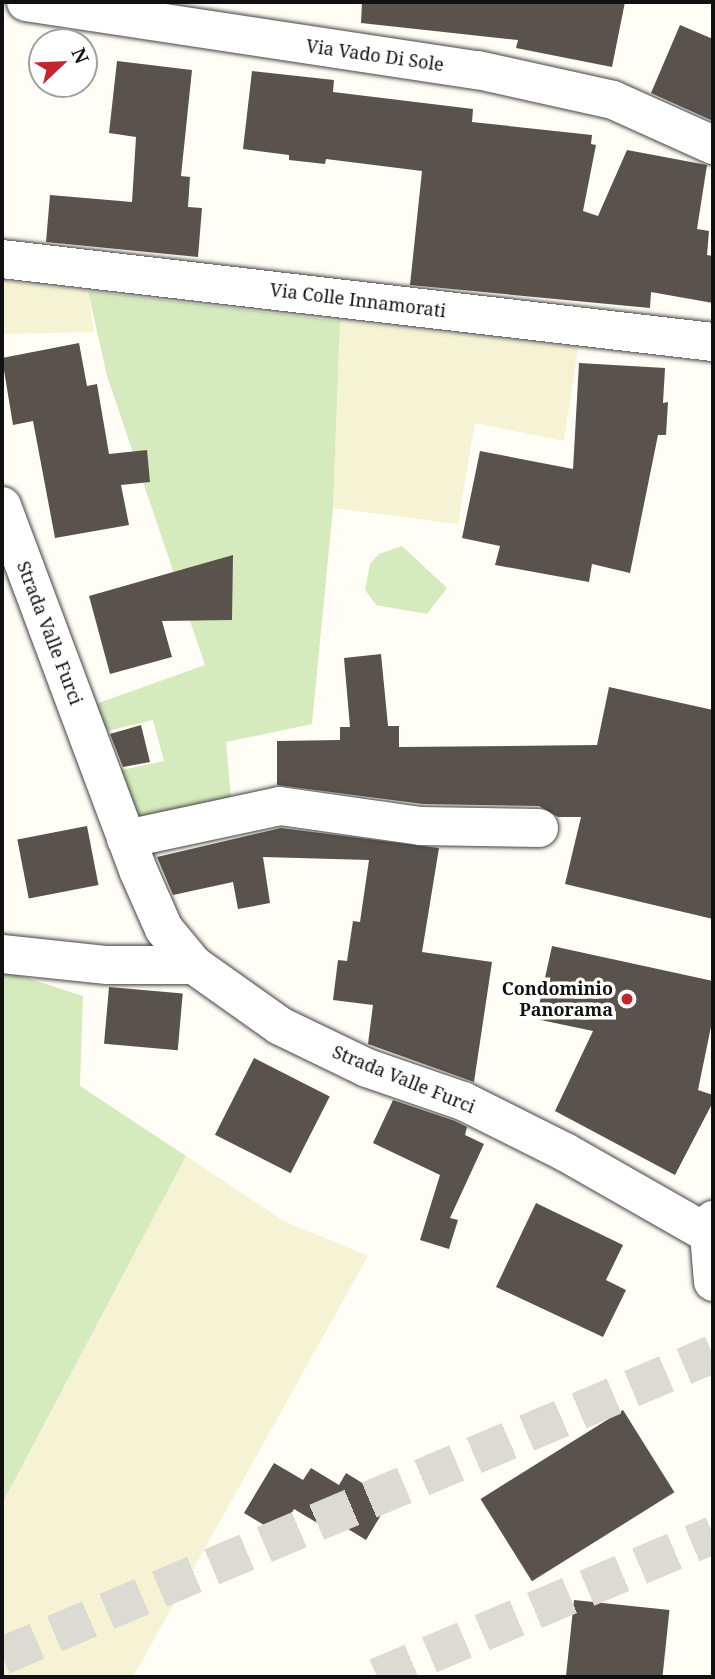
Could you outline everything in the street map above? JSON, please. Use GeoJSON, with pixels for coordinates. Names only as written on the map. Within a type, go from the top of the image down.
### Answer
{"type":"FeatureCollection","features":[{"type":"Feature","properties":{"kind":"street","name":"Via Vado Di Sole"},"geometry":{"type":"LineString","coordinates":[[26,2],[478,70],[613,100],[713,145]]}},
{"type":"Feature","properties":{"kind":"street","name":"Via Colle Innamorati"},"geometry":{"type":"LineString","coordinates":[[2,259],[713,342]]}},
{"type":"Feature","properties":{"kind":"street","name":"Strada Valle Furci"},"geometry":{"type":"LineString","coordinates":[[2,506],[126,839],[164,929],[194,965],[280,1026],[367,1068],[463,1101],[711,1227]]}},
{"type":"Feature","properties":{"kind":"street"},"geometry":{"type":"LineString","coordinates":[[126,839],[280,806],[421,826],[539,828]]}},
{"type":"Feature","properties":{"kind":"street"},"geometry":{"type":"LineString","coordinates":[[2,954],[107,965],[194,965]]}},
{"type":"Feature","properties":{"kind":"street"},"geometry":{"type":"LineString","coordinates":[[711,1227],[713,1282]]}},
{"type":"Feature","properties":{"kind":"shaded area"},"geometry":{"type":"Polygon","coordinates":[[[2,281],[88,291],[94,332],[2,334],[2,281]]]}},
{"type":"Feature","properties":{"kind":"shaded area"},"geometry":{"type":"Polygon","coordinates":[[[340,321],[578,348],[564,441],[475,423],[458,524],[333,508],[340,321]]]}},
{"type":"Feature","properties":{"kind":"shaded area"},"geometry":{"type":"Polygon","coordinates":[[[186,1156],[284,1221],[368,1256],[133,1677],[2,1677],[2,1504],[186,1156]]]}},
{"type":"Feature","properties":{"kind":"green space"},"geometry":{"type":"Polygon","coordinates":[[[88,291],[340,321],[333,508],[312,724],[226,742],[232,808],[137,828],[117,771],[164,761],[153,720],[103,732],[93,705],[205,665],[107,376],[88,291]]]}},
{"type":"Feature","properties":{"kind":"green space"},"geometry":{"type":"Polygon","coordinates":[[[402,546],[447,588],[427,614],[376,605],[365,590],[370,564],[379,554],[402,546]]]}},
{"type":"Feature","properties":{"kind":"green space"},"geometry":{"type":"Polygon","coordinates":[[[2,970],[83,996],[80,1086],[186,1156],[2,1504],[2,970]]]}},
{"type":"Feature","properties":{"kind":"building"},"geometry":{"type":"Polygon","coordinates":[[[362,2],[625,2],[612,67],[516,48],[518,40],[361,23],[362,2]]]}},
{"type":"Feature","properties":{"kind":"building"},"geometry":{"type":"Polygon","coordinates":[[[680,25],[713,39],[713,121],[651,93],[680,25]]]}},
{"type":"Feature","properties":{"kind":"building"},"geometry":{"type":"Polygon","coordinates":[[[117,61],[192,70],[181,176],[190,177],[188,207],[202,208],[198,257],[46,242],[50,195],[132,202],[136,137],[109,133],[117,61]]]}},
{"type":"Feature","properties":{"kind":"building"},"geometry":{"type":"Polygon","coordinates":[[[252,71],[334,80],[333,92],[473,109],[472,122],[592,135],[591,144],[596,145],[583,211],[598,216],[627,150],[707,165],[697,229],[709,231],[707,255],[713,256],[713,303],[651,292],[650,308],[410,285],[422,171],[326,159],[325,164],[289,160],[289,155],[243,149],[252,71]]]}},
{"type":"Feature","properties":{"kind":"building"},"geometry":{"type":"Polygon","coordinates":[[[79,343],[87,386],[97,384],[109,454],[147,450],[150,482],[121,485],[129,525],[55,538],[33,421],[13,425],[2,358],[79,343]]]}},
{"type":"Feature","properties":{"kind":"building"},"geometry":{"type":"Polygon","coordinates":[[[579,363],[665,368],[663,403],[668,402],[666,435],[658,435],[630,573],[592,564],[589,582],[495,565],[500,546],[462,538],[480,451],[573,469],[579,363]]]}},
{"type":"Feature","properties":{"kind":"building"},"geometry":{"type":"Polygon","coordinates":[[[233,555],[232,620],[162,621],[172,657],[110,674],[89,596],[233,555]]]}},
{"type":"Feature","properties":{"kind":"building"},"geometry":{"type":"Polygon","coordinates":[[[381,654],[388,726],[399,726],[399,747],[597,745],[609,687],[713,710],[713,919],[565,884],[581,817],[558,817],[539,806],[423,804],[277,785],[277,741],[340,740],[340,727],[350,727],[344,658],[381,654]]]}},
{"type":"Feature","properties":{"kind":"building"},"geometry":{"type":"Polygon","coordinates":[[[141,725],[150,762],[123,767],[110,734],[141,725]]]}},
{"type":"Feature","properties":{"kind":"building"},"geometry":{"type":"Polygon","coordinates":[[[87,826],[98,885],[29,898],[17,840],[87,826]]]}},
{"type":"Feature","properties":{"kind":"building"},"geometry":{"type":"Polygon","coordinates":[[[281,828],[439,848],[422,952],[492,962],[474,1082],[368,1044],[373,1005],[333,1000],[338,960],[347,961],[353,921],[360,922],[369,860],[263,857],[270,903],[238,909],[233,882],[173,895],[157,857],[281,828]]]}},
{"type":"Feature","properties":{"kind":"building"},"geometry":{"type":"Polygon","coordinates":[[[552,946],[713,981],[713,1017],[698,1090],[713,1095],[713,1102],[675,1175],[555,1111],[593,1031],[536,1019],[552,946]]]}},
{"type":"Feature","properties":{"kind":"building"},"geometry":{"type":"Polygon","coordinates":[[[109,987],[183,993],[178,1050],[104,1044],[109,987]]]}},
{"type":"Feature","properties":{"kind":"building"},"geometry":{"type":"Polygon","coordinates":[[[254,1058],[330,1097],[291,1173],[215,1135],[254,1058]]]}},
{"type":"Feature","properties":{"kind":"building"},"geometry":{"type":"Polygon","coordinates":[[[393,1100],[455,1121],[467,1127],[465,1135],[484,1144],[450,1218],[458,1220],[449,1249],[420,1240],[440,1175],[373,1143],[393,1100]]]}},
{"type":"Feature","properties":{"kind":"building"},"geometry":{"type":"Polygon","coordinates":[[[536,1203],[623,1245],[606,1280],[626,1290],[603,1337],[496,1287],[536,1203]]]}},
{"type":"Feature","properties":{"kind":"building"},"geometry":{"type":"Polygon","coordinates":[[[623,1410],[674,1492],[532,1581],[481,1499],[623,1410]]]}},
{"type":"Feature","properties":{"kind":"building"},"geometry":{"type":"Polygon","coordinates":[[[274,1463],[303,1480],[311,1468],[339,1485],[346,1473],[390,1500],[366,1540],[325,1515],[319,1524],[294,1509],[279,1534],[244,1513],[274,1463]]]}},
{"type":"Feature","properties":{"kind":"building"},"geometry":{"type":"Polygon","coordinates":[[[574,1600],[669,1610],[662,1677],[566,1677],[574,1600]]]}},
{"type":"Feature","properties":{"kind":"tunnel"},"geometry":{"type":"LineString","coordinates":[[2,1656],[713,1354]]}},
{"type":"Feature","properties":{"kind":"tunnel"},"geometry":{"type":"LineString","coordinates":[[377,1677],[713,1535]]}},
{"type":"Feature","properties":{"kind":"place","name":"Condominio Panorama"},"geometry":{"type":"Point","coordinates":[627,999]}}]}
